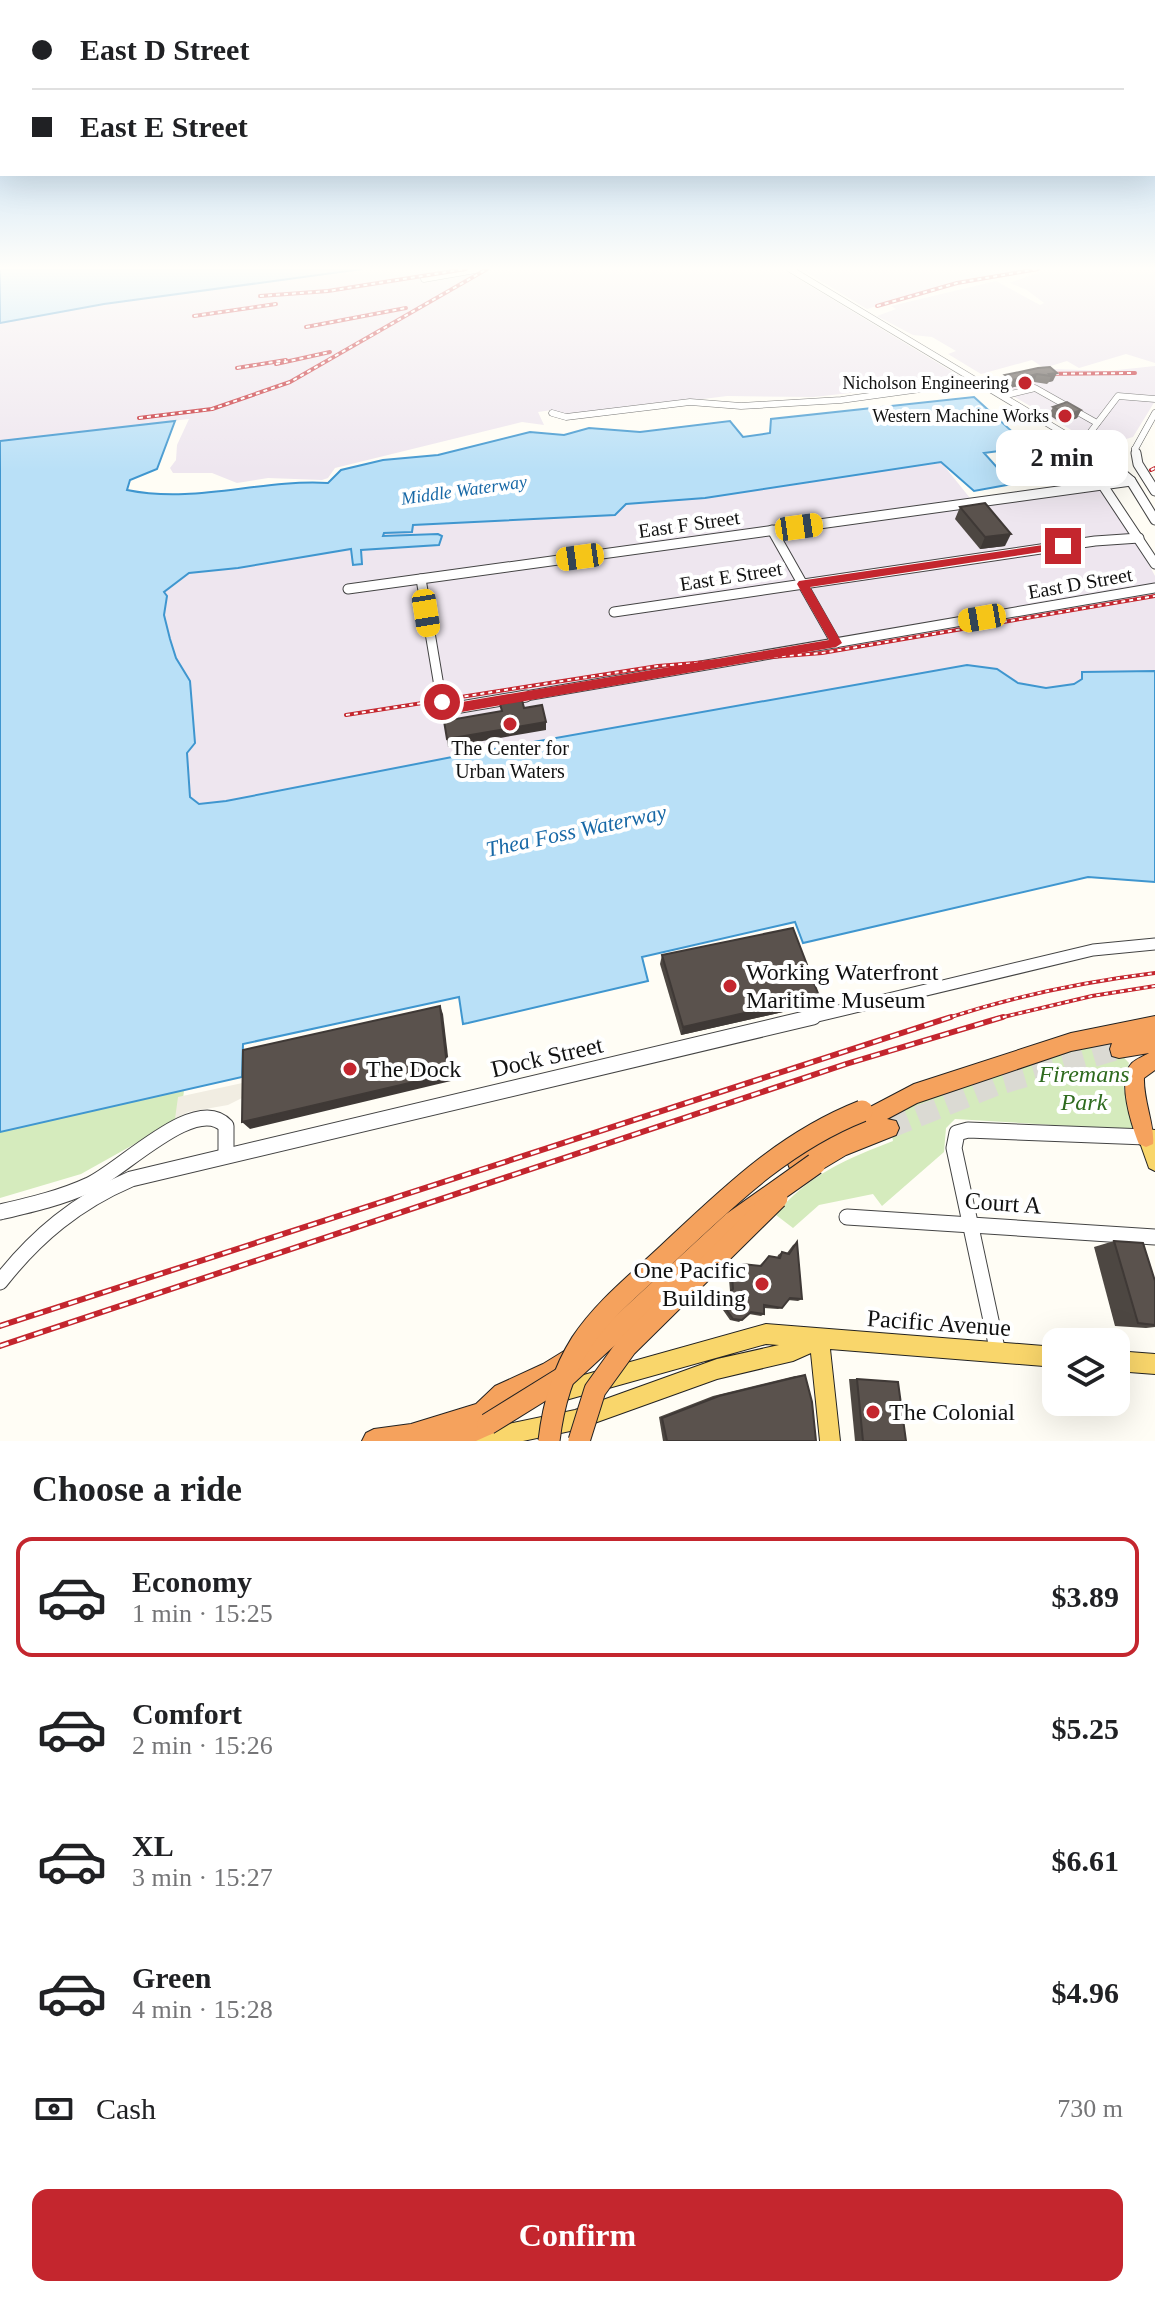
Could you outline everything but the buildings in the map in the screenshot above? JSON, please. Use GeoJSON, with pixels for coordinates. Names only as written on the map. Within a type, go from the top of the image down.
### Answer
{"type":"FeatureCollection","features":[{"type":"Feature","properties":{"kind":"highway"},"geometry":{"type":"LineString","coordinates":[[549,1441],[556,1399],[572,1359],[607,1311],[687,1235],[791,1146],[817,1129],[862,1111],[1082,1039],[1155,1025]]}},
{"type":"Feature","properties":{"kind":"highway"},"geometry":{"type":"LineString","coordinates":[[1119,1049],[1155,1043]]}},
{"type":"Feature","properties":{"kind":"highway"},"geometry":{"type":"LineString","coordinates":[[1151,1138],[1133,1084],[1139,1069],[1155,1060]]}},
{"type":"Feature","properties":{"kind":"highway"},"geometry":{"type":"LineString","coordinates":[[374,1441],[482,1426],[503,1394],[551,1372],[567,1360],[747,1201],[860,1123],[914,1094]]}},
{"type":"Feature","properties":{"kind":"highway"},"geometry":{"type":"LineString","coordinates":[[447,1441],[482,1426],[567,1375],[733,1222],[815,1164],[889,1128]]}},
{"type":"Feature","properties":{"kind":"highway"},"geometry":{"type":"LineString","coordinates":[[579,1441],[582,1421],[593,1393],[628,1344],[815,1164]]}},
{"type":"Feature","properties":{"kind":"main road"},"geometry":{"type":"LineString","coordinates":[[1151,1138],[1155,1162]]}},
{"type":"Feature","properties":{"kind":"main road","name":"Pacific Avenue"},"geometry":{"type":"LineString","coordinates":[[482,1426],[624,1373],[766,1334],[789,1333],[819,1340],[1042,1356]]}},
{"type":"Feature","properties":{"kind":"main road"},"geometry":{"type":"LineString","coordinates":[[819,1340],[830,1441]]}},
{"type":"Feature","properties":{"kind":"main road","name":"Pacific Avenue"},"geometry":{"type":"LineString","coordinates":[[482,1426],[548,1427],[602,1411],[707,1372],[793,1351],[819,1340]]}},
{"type":"Feature","properties":{"kind":"main road"},"geometry":{"type":"LineString","coordinates":[[1130,1362],[1155,1364]]}},
{"type":"Feature","properties":{"kind":"street"},"geometry":{"type":"LineString","coordinates":[[903,336],[1091,445],[1131,481],[1155,520]]}},
{"type":"Feature","properties":{"kind":"street"},"geometry":{"type":"LineString","coordinates":[[552,413],[566,417],[690,402],[741,406],[841,400],[978,381]]}},
{"type":"Feature","properties":{"kind":"street"},"geometry":{"type":"LineString","coordinates":[[1003,396],[1035,388],[1097,423]]}},
{"type":"Feature","properties":{"kind":"street"},"geometry":{"type":"LineString","coordinates":[[1091,445],[1097,423],[1118,396],[1155,399]]}},
{"type":"Feature","properties":{"kind":"street"},"geometry":{"type":"LineString","coordinates":[[1155,413],[1135,449],[1135,458],[1155,491]]}},
{"type":"Feature","properties":{"kind":"street"},"geometry":{"type":"LineString","coordinates":[[1034,414],[1080,454],[1123,512],[1155,564]]}},
{"type":"Feature","properties":{"kind":"street"},"geometry":{"type":"LineString","coordinates":[[1091,445],[1135,449]]}},
{"type":"Feature","properties":{"kind":"street"},"geometry":{"type":"LineString","coordinates":[[1091,445],[1112,469],[1116,479],[1114,484]]}},
{"type":"Feature","properties":{"kind":"street"},"geometry":{"type":"LineString","coordinates":[[1115,445],[1108,451],[1119,469]]}},
{"type":"Feature","properties":{"kind":"street"},"geometry":{"type":"LineString","coordinates":[[1144,474],[1155,473]]}},
{"type":"Feature","properties":{"kind":"street","name":"East F Street"},"geometry":{"type":"LineString","coordinates":[[348,589],[1131,481]]}},
{"type":"Feature","properties":{"kind":"street"},"geometry":{"type":"LineString","coordinates":[[772,530],[836,643]]}},
{"type":"Feature","properties":{"kind":"street","name":"East E Street"},"geometry":{"type":"LineString","coordinates":[[614,612],[1095,541],[1142,542],[1155,547]]}},
{"type":"Feature","properties":{"kind":"street","name":"East D Street"},"geometry":{"type":"LineString","coordinates":[[421,579],[443,710],[1155,588]]}},
{"type":"Feature","properties":{"kind":"street","name":"Dock Street"},"geometry":{"type":"LineString","coordinates":[[0,1282],[38,1238],[74,1207],[117,1184],[226,1155],[1093,950],[1155,944]]}},
{"type":"Feature","properties":{"kind":"street"},"geometry":{"type":"LineString","coordinates":[[0,1212],[60,1196],[97,1181],[179,1125],[201,1116],[212,1116],[226,1126],[226,1155]]}},
{"type":"Feature","properties":{"kind":"street"},"geometry":{"type":"LineString","coordinates":[[998,1353],[954,1148],[957,1133],[968,1130],[1151,1138]]}},
{"type":"Feature","properties":{"kind":"street","name":"Court A"},"geometry":{"type":"LineString","coordinates":[[847,1217],[1155,1237]]}},
{"type":"Feature","properties":{"kind":"shaded area"},"geometry":{"type":"Polygon","coordinates":[[[0,336],[893,336],[966,380],[814,397],[727,396],[568,416],[552,410],[538,412],[544,425],[522,422],[335,468],[328,478],[322,480],[268,478],[237,483],[212,473],[173,473],[170,468],[176,460],[177,445],[189,419],[0,441],[0,336]]]}},
{"type":"Feature","properties":{"kind":"shaded area"},"geometry":{"type":"Polygon","coordinates":[[[925,336],[1155,336],[1155,363],[1126,354],[1079,368],[1067,361],[1044,368],[1032,360],[981,374],[948,354],[956,351],[925,336]]]}},
{"type":"Feature","properties":{"kind":"shaded area"},"geometry":{"type":"Polygon","coordinates":[[[1155,366],[1155,401],[1133,437],[1126,439],[1073,431],[987,381],[1054,369],[1108,371],[1155,366]]]}},
{"type":"Feature","properties":{"kind":"shaded area"},"geometry":{"type":"Polygon","coordinates":[[[941,462],[970,498],[1094,481],[1132,533],[1155,576],[1155,671],[1082,672],[1082,679],[1074,684],[1046,688],[1018,683],[997,669],[967,665],[483,751],[226,801],[199,804],[190,797],[187,766],[190,682],[176,658],[170,639],[164,615],[167,596],[163,592],[189,573],[351,549],[362,564],[361,550],[382,548],[383,533],[411,532],[413,525],[615,515],[626,504],[705,498],[941,462]]]}},
{"type":"Feature","properties":{"kind":"shaded area"},"geometry":{"type":"Polygon","coordinates":[[[247,1082],[246,1096],[228,1105],[188,1112],[175,1119],[178,1097],[247,1082]]]}},
{"type":"Feature","properties":{"kind":"green space","name":"Firemans Park"},"geometry":{"type":"Polygon","coordinates":[[[1108,1041],[1129,1063],[1123,1084],[1134,1130],[955,1119],[946,1128],[944,1152],[882,1206],[873,1194],[819,1205],[793,1228],[776,1215],[814,1179],[893,1141],[888,1114],[993,1072],[1108,1041]]]}},
{"type":"Feature","properties":{"kind":"green space"},"geometry":{"type":"Polygon","coordinates":[[[184,1090],[181,1118],[81,1174],[0,1198],[0,1132],[184,1090]]]}},
{"type":"Feature","properties":{"kind":"water"},"geometry":{"type":"Polygon","coordinates":[[[974,397],[1029,447],[984,453],[1012,484],[974,491],[941,462],[705,498],[626,504],[615,515],[413,525],[412,532],[384,533],[383,536],[438,534],[442,536],[439,545],[361,550],[362,564],[353,565],[351,549],[189,573],[164,592],[167,596],[164,615],[176,658],[190,681],[195,743],[187,753],[190,797],[199,804],[226,801],[483,751],[967,665],[997,669],[1018,683],[1046,688],[1074,684],[1082,679],[1082,672],[1155,671],[1155,882],[1088,877],[803,943],[795,922],[642,957],[648,981],[468,1023],[463,1024],[459,997],[243,1044],[242,1077],[0,1132],[0,441],[175,421],[157,469],[130,480],[127,490],[152,494],[203,493],[277,484],[328,483],[341,470],[383,460],[438,455],[530,432],[564,435],[589,428],[640,432],[730,421],[743,437],[770,433],[771,419],[974,397]]]}},
{"type":"Feature","properties":{"kind":"tunnel"},"geometry":{"type":"LineString","coordinates":[[889,1128],[997,1085],[1119,1049]]}},
{"type":"Feature","properties":{"kind":"railway"},"geometry":{"type":"LineString","coordinates":[[139,418],[212,409],[290,382],[370,336]]}},
{"type":"Feature","properties":{"kind":"railway"},"geometry":{"type":"LineString","coordinates":[[276,364],[330,352]]}},
{"type":"Feature","properties":{"kind":"railway"},"geometry":{"type":"LineString","coordinates":[[237,368],[286,360]]}},
{"type":"Feature","properties":{"kind":"railway"},"geometry":{"type":"LineString","coordinates":[[1031,374],[1135,373]]}},
{"type":"Feature","properties":{"kind":"railway"},"geometry":{"type":"LineString","coordinates":[[1151,470],[1155,468]]}},
{"type":"Feature","properties":{"kind":"railway"},"geometry":{"type":"LineString","coordinates":[[346,715],[658,666],[822,653],[1155,596]]}},
{"type":"Feature","properties":{"kind":"railway"},"geometry":{"type":"LineString","coordinates":[[945,1019],[1049,991],[1155,973]]}},
{"type":"Feature","properties":{"kind":"railway"},"geometry":{"type":"LineString","coordinates":[[1001,1017],[1092,996],[1155,986]]}},
{"type":"Feature","properties":{"kind":"railway"},"geometry":{"type":"LineString","coordinates":[[0,1326],[951,1017]]}},
{"type":"Feature","properties":{"kind":"railway"},"geometry":{"type":"LineString","coordinates":[[0,1346],[846,1064],[1001,1017]]}},
{"type":"Feature","properties":{"kind":"railway"},"geometry":{"type":"LineString","coordinates":[[995,1019],[1001,1017]]}},
{"type":"Feature","properties":{"kind":"place","name":"Nicholson Engineering"},"geometry":{"type":"Point","coordinates":[1025,383]}},
{"type":"Feature","properties":{"kind":"place","name":"Western Machine Works"},"geometry":{"type":"Point","coordinates":[1065,416]}},
{"type":"Feature","properties":{"kind":"place","name":"The Center for Urban Waters"},"geometry":{"type":"Point","coordinates":[510,724]}},
{"type":"Feature","properties":{"kind":"place","name":"Working Waterfront Maritime Museum"},"geometry":{"type":"Point","coordinates":[730,986]}},
{"type":"Feature","properties":{"kind":"place","name":"The Dock"},"geometry":{"type":"Point","coordinates":[350,1069]}},
{"type":"Feature","properties":{"kind":"place","name":"One Pacific Building"},"geometry":{"type":"Point","coordinates":[762,1284]}},
{"type":"Feature","properties":{"kind":"place","name":"The Colonial"},"geometry":{"type":"Point","coordinates":[873,1412]}},
{"type":"Feature","properties":{"kind":"route"},"geometry":{"type":"LineString","coordinates":[[442,702],[443,710],[450,709],[836,643],[803,584],[1063,546]]}},
{"type":"Feature","properties":{"kind":"water label","name":"Middle Waterway"},"geometry":{"type":"Point","coordinates":[464,490]}},
{"type":"Feature","properties":{"kind":"water label","name":"Thea Foss Waterway"},"geometry":{"type":"Point","coordinates":[576,830]}}]}
